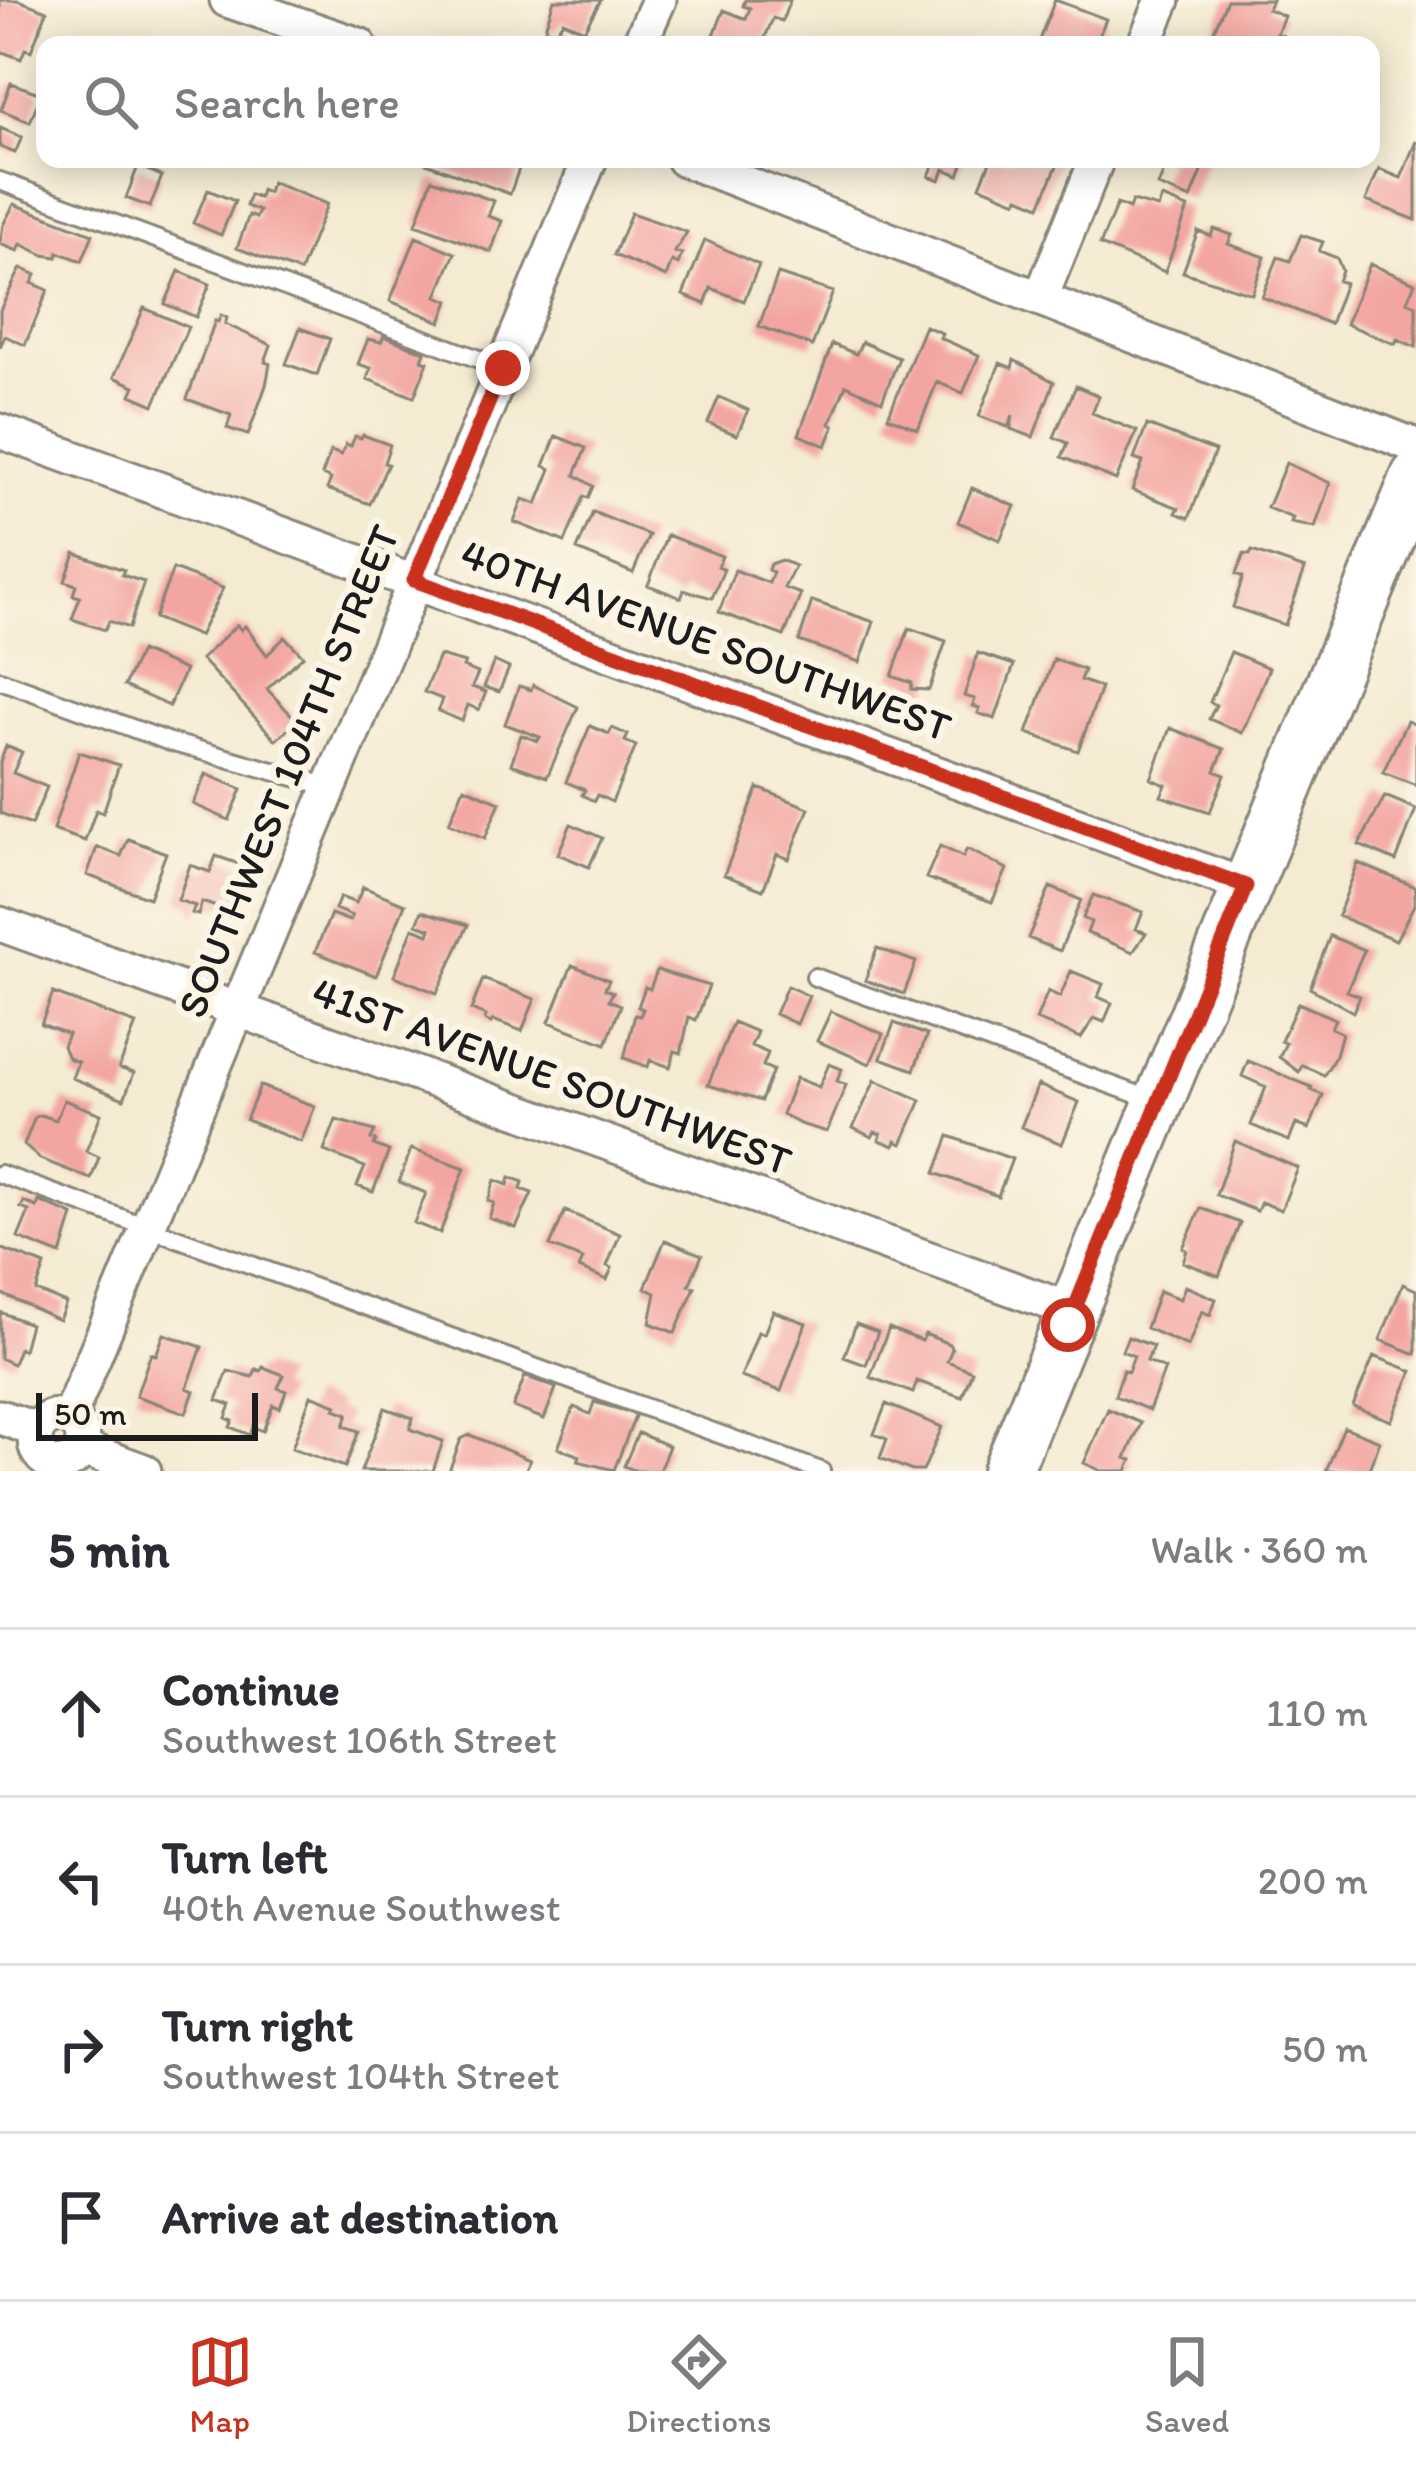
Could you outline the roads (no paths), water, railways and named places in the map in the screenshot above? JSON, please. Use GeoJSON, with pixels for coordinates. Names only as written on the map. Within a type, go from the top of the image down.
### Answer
{"type":"FeatureCollection","features":[{"type":"Feature","properties":{"kind":"street"},"geometry":{"type":"LineString","coordinates":[[227,0],[333,36]]}},
{"type":"Feature","properties":{"kind":"street"},"geometry":{"type":"LineString","coordinates":[[643,36],[659,0]]}},
{"type":"Feature","properties":{"kind":"street"},"geometry":{"type":"LineString","coordinates":[[1148,36],[1163,0]]}},
{"type":"Feature","properties":{"kind":"street","name":"SOUTHWEST 104TH STREET"},"geometry":{"type":"LineString","coordinates":[[75,1432],[147,1226],[586,168]]}},
{"type":"Feature","properties":{"kind":"street"},"geometry":{"type":"LineString","coordinates":[[706,168],[1416,446]]}},
{"type":"Feature","properties":{"kind":"street"},"geometry":{"type":"LineString","coordinates":[[1041,297],[1093,168]]}},
{"type":"Feature","properties":{"kind":"street","name":"40TH AVENUE SOUTHWEST"},"geometry":{"type":"LineString","coordinates":[[0,430],[1246,886]]}},
{"type":"Feature","properties":{"kind":"street"},"geometry":{"type":"LineString","coordinates":[[1007,1471],[1416,476]]}},
{"type":"Feature","properties":{"kind":"street","name":"41ST AVENUE SOUTHWEST"},"geometry":{"type":"LineString","coordinates":[[0,924],[1074,1311]]}},
{"type":"Feature","properties":{"kind":"street"},"geometry":{"type":"LineString","coordinates":[[0,1417],[42,1454],[53,1416],[144,1471]]}},
{"type":"Feature","properties":{"kind":"lane"},"geometry":{"type":"LineString","coordinates":[[0,181],[503,368]]}},
{"type":"Feature","properties":{"kind":"lane"},"geometry":{"type":"LineString","coordinates":[[0,680],[170,742],[330,787]]}},
{"type":"Feature","properties":{"kind":"lane"},"geometry":{"type":"LineString","coordinates":[[814,977],[1158,1102]]}},
{"type":"Feature","properties":{"kind":"lane"},"geometry":{"type":"LineString","coordinates":[[0,1174],[820,1471]]}}]}
